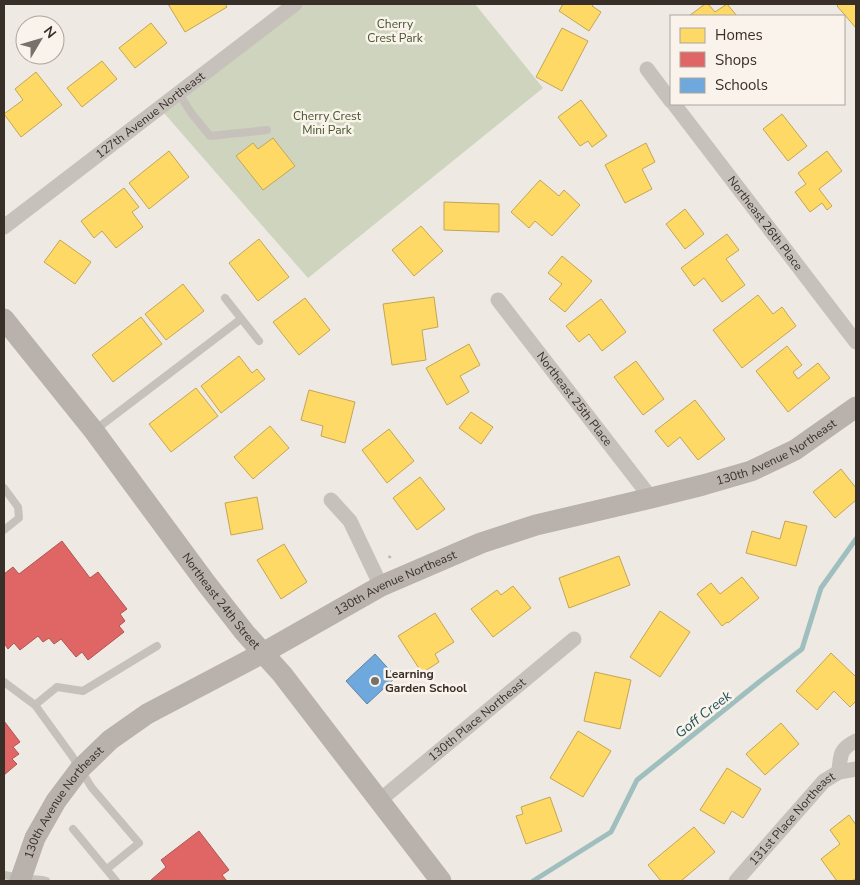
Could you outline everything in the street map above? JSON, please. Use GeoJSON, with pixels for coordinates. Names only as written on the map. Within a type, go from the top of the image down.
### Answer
{"type":"FeatureCollection","features":[{"type":"Feature","properties":{"kind":"street","name":"127th Avenue Northeast"},"geometry":{"type":"LineString","coordinates":[[4,227],[296,4]]}},
{"type":"Feature","properties":{"kind":"street"},"geometry":{"type":"LineString","coordinates":[[647,69],[670,99]]}},
{"type":"Feature","properties":{"kind":"street","name":"Northeast 26th Place"},"geometry":{"type":"LineString","coordinates":[[675,105],[856,342]]}},
{"type":"Feature","properties":{"kind":"street","name":"Northeast 25th Place"},"geometry":{"type":"LineString","coordinates":[[498,300],[651,498]]}},
{"type":"Feature","properties":{"kind":"street","name":"Northeast 24th Street"},"geometry":{"type":"LineString","coordinates":[[4,319],[94,432],[206,583],[282,674],[441,881]]}},
{"type":"Feature","properties":{"kind":"street","name":"130th Avenue Northeast"},"geometry":{"type":"LineString","coordinates":[[15,878],[56,801],[80,769],[110,740],[147,714],[263,653],[381,586],[481,542],[536,525],[703,485],[751,470],[795,450],[856,407]]}},
{"type":"Feature","properties":{"kind":"street"},"geometry":{"type":"LineString","coordinates":[[331,500],[350,521],[381,586]]}},
{"type":"Feature","properties":{"kind":"street","name":"130th Place Northeast"},"geometry":{"type":"LineString","coordinates":[[380,800],[574,639]]}},
{"type":"Feature","properties":{"kind":"street"},"geometry":{"type":"LineString","coordinates":[[840,772],[840,756],[847,745],[856,741]]}},
{"type":"Feature","properties":{"kind":"street","name":"131st Place Northeast"},"geometry":{"type":"LineString","coordinates":[[736,881],[824,781],[840,772],[856,769]]}},
{"type":"Feature","properties":{"kind":"lane"},"geometry":{"type":"LineString","coordinates":[[179,94],[210,136],[267,130]]}},
{"type":"Feature","properties":{"kind":"lane"},"geometry":{"type":"LineString","coordinates":[[225,298],[259,341]]}},
{"type":"Feature","properties":{"kind":"lane"},"geometry":{"type":"LineString","coordinates":[[94,432],[241,319]]}},
{"type":"Feature","properties":{"kind":"lane"},"geometry":{"type":"LineString","coordinates":[[4,488],[18,507],[19,518],[4,530]]}},
{"type":"Feature","properties":{"kind":"lane"},"geometry":{"type":"LineString","coordinates":[[35,705],[57,687],[83,691],[157,646]]}},
{"type":"Feature","properties":{"kind":"lane"},"geometry":{"type":"LineString","coordinates":[[4,682],[35,705],[92,788],[139,842],[107,869]]}},
{"type":"Feature","properties":{"kind":"lane"},"geometry":{"type":"LineString","coordinates":[[73,829],[116,881]]}},
{"type":"Feature","properties":{"kind":"lane"},"geometry":{"type":"LineString","coordinates":[[15,878],[46,881]]}},
{"type":"Feature","properties":{"kind":"green space","name":"Cherry Crest Mini Park"},"geometry":{"type":"Polygon","coordinates":[[[302,4],[475,4],[543,88],[308,278],[164,113],[302,4]]]}},
{"type":"Feature","properties":{"kind":"building: Homes"},"geometry":{"type":"Polygon","coordinates":[[[168,4],[225,4],[227,7],[185,32],[168,4]]]}},
{"type":"Feature","properties":{"kind":"building: Homes"},"geometry":{"type":"Polygon","coordinates":[[[563,4],[594,4],[592,6],[601,12],[589,31],[559,11],[563,4]]]}},
{"type":"Feature","properties":{"kind":"building: Homes"},"geometry":{"type":"Polygon","coordinates":[[[705,4],[708,4],[715,12],[727,4],[736,15],[690,15],[705,4]]]}},
{"type":"Feature","properties":{"kind":"building: Homes"},"geometry":{"type":"Polygon","coordinates":[[[839,4],[856,4],[856,28],[845,15],[837,6],[839,4]]]}},
{"type":"Feature","properties":{"kind":"building: Homes"},"geometry":{"type":"Polygon","coordinates":[[[151,23],[167,43],[135,68],[119,48],[151,23]]]}},
{"type":"Feature","properties":{"kind":"building: Homes"},"geometry":{"type":"Polygon","coordinates":[[[562,28],[588,41],[562,91],[536,77],[562,28]]]}},
{"type":"Feature","properties":{"kind":"building: Homes"},"geometry":{"type":"Polygon","coordinates":[[[102,61],[117,79],[82,107],[67,88],[102,61]]]}},
{"type":"Feature","properties":{"kind":"building: Homes"},"geometry":{"type":"Polygon","coordinates":[[[36,72],[62,105],[21,137],[4,114],[23,100],[15,89],[36,72]]]}},
{"type":"Feature","properties":{"kind":"building: Homes"},"geometry":{"type":"Polygon","coordinates":[[[581,100],[607,136],[592,147],[588,141],[580,146],[558,117],[581,100]]]}},
{"type":"Feature","properties":{"kind":"building: Homes"},"geometry":{"type":"Polygon","coordinates":[[[782,114],[807,146],[788,161],[763,129],[782,114]]]}},
{"type":"Feature","properties":{"kind":"building: Homes"},"geometry":{"type":"Polygon","coordinates":[[[273,138],[295,166],[263,190],[236,156],[253,143],[258,149],[273,138]]]}},
{"type":"Feature","properties":{"kind":"building: Homes"},"geometry":{"type":"Polygon","coordinates":[[[646,143],[655,162],[642,169],[652,189],[625,203],[605,165],[646,143]]]}},
{"type":"Feature","properties":{"kind":"building: Homes"},"geometry":{"type":"Polygon","coordinates":[[[169,151],[189,177],[149,209],[129,183],[169,151]]]}},
{"type":"Feature","properties":{"kind":"building: Homes"},"geometry":{"type":"Polygon","coordinates":[[[827,151],[842,171],[819,189],[832,206],[827,210],[822,203],[810,212],[795,192],[806,184],[798,173],[827,151]]]}},
{"type":"Feature","properties":{"kind":"building: Homes"},"geometry":{"type":"Polygon","coordinates":[[[540,180],[559,196],[564,190],[580,205],[552,236],[535,221],[529,228],[511,212],[540,180]]]}},
{"type":"Feature","properties":{"kind":"building: Homes"},"geometry":{"type":"Polygon","coordinates":[[[124,188],[139,207],[132,212],[143,227],[116,248],[102,231],[94,238],[81,221],[124,188]]]}},
{"type":"Feature","properties":{"kind":"building: Homes"},"geometry":{"type":"Polygon","coordinates":[[[444,202],[499,204],[499,232],[444,230],[444,202]]]}},
{"type":"Feature","properties":{"kind":"building: Homes"},"geometry":{"type":"Polygon","coordinates":[[[685,209],[704,234],[685,249],[666,224],[685,209]]]}},
{"type":"Feature","properties":{"kind":"building: Homes"},"geometry":{"type":"Polygon","coordinates":[[[421,226],[443,251],[414,276],[392,250],[421,226]]]}},
{"type":"Feature","properties":{"kind":"building: Homes"},"geometry":{"type":"Polygon","coordinates":[[[727,234],[739,250],[726,259],[745,285],[722,302],[704,278],[694,286],[681,268],[727,234]]]}},
{"type":"Feature","properties":{"kind":"building: Homes"},"geometry":{"type":"Polygon","coordinates":[[[259,239],[289,277],[258,301],[229,263],[259,239]]]}},
{"type":"Feature","properties":{"kind":"building: Homes"},"geometry":{"type":"Polygon","coordinates":[[[60,240],[91,262],[75,284],[44,262],[60,240]]]}},
{"type":"Feature","properties":{"kind":"building: Homes"},"geometry":{"type":"Polygon","coordinates":[[[562,256],[592,281],[565,312],[549,299],[562,284],[548,273],[562,256]]]}},
{"type":"Feature","properties":{"kind":"building: Homes"},"geometry":{"type":"Polygon","coordinates":[[[183,284],[204,311],[166,340],[145,314],[183,284]]]}},
{"type":"Feature","properties":{"kind":"building: Homes"},"geometry":{"type":"Polygon","coordinates":[[[758,295],[773,314],[782,307],[796,326],[742,368],[713,330],[758,295]]]}},
{"type":"Feature","properties":{"kind":"building: Homes"},"geometry":{"type":"Polygon","coordinates":[[[434,297],[438,327],[422,330],[426,360],[392,365],[383,304],[434,297]]]}},
{"type":"Feature","properties":{"kind":"building: Homes"},"geometry":{"type":"Polygon","coordinates":[[[305,298],[330,330],[299,355],[273,322],[305,298]]]}},
{"type":"Feature","properties":{"kind":"building: Homes"},"geometry":{"type":"Polygon","coordinates":[[[601,299],[626,332],[602,351],[589,334],[579,342],[566,326],[601,299]]]}},
{"type":"Feature","properties":{"kind":"building: Homes"},"geometry":{"type":"Polygon","coordinates":[[[141,317],[162,344],[113,382],[92,355],[141,317]]]}},
{"type":"Feature","properties":{"kind":"building: Homes"},"geometry":{"type":"Polygon","coordinates":[[[469,344],[480,365],[460,376],[469,392],[447,405],[426,368],[469,344]]]}},
{"type":"Feature","properties":{"kind":"building: Homes"},"geometry":{"type":"Polygon","coordinates":[[[787,346],[802,365],[793,372],[798,379],[818,363],[830,378],[788,412],[756,371],[787,346]]]}},
{"type":"Feature","properties":{"kind":"building: Homes"},"geometry":{"type":"Polygon","coordinates":[[[239,356],[252,373],[257,369],[265,379],[221,413],[201,386],[239,356]]]}},
{"type":"Feature","properties":{"kind":"building: Homes"},"geometry":{"type":"Polygon","coordinates":[[[636,361],[664,399],[643,415],[614,377],[636,361]]]}},
{"type":"Feature","properties":{"kind":"building: Homes"},"geometry":{"type":"Polygon","coordinates":[[[196,388],[218,416],[171,452],[149,424],[196,388]]]}},
{"type":"Feature","properties":{"kind":"building: Homes"},"geometry":{"type":"Polygon","coordinates":[[[309,390],[355,402],[345,443],[321,436],[323,426],[301,420],[309,390]]]}},
{"type":"Feature","properties":{"kind":"building: Homes"},"geometry":{"type":"Polygon","coordinates":[[[695,400],[725,439],[698,460],[680,437],[668,447],[655,431],[695,400]]]}},
{"type":"Feature","properties":{"kind":"building: Homes"},"geometry":{"type":"Polygon","coordinates":[[[471,412],[493,427],[481,444],[459,428],[471,412]]]}},
{"type":"Feature","properties":{"kind":"building: Homes"},"geometry":{"type":"Polygon","coordinates":[[[270,426],[289,448],[253,479],[234,457],[270,426]]]}},
{"type":"Feature","properties":{"kind":"building: Homes"},"geometry":{"type":"Polygon","coordinates":[[[389,429],[414,461],[387,483],[362,450],[389,429]]]}},
{"type":"Feature","properties":{"kind":"building: Homes"},"geometry":{"type":"Polygon","coordinates":[[[841,469],[856,488],[856,500],[835,518],[813,492],[841,469]]]}},
{"type":"Feature","properties":{"kind":"building: Homes"},"geometry":{"type":"Polygon","coordinates":[[[420,477],[445,509],[417,530],[393,498],[420,477]]]}},
{"type":"Feature","properties":{"kind":"building: Homes"},"geometry":{"type":"Polygon","coordinates":[[[257,497],[263,529],[231,535],[225,503],[257,497]]]}},
{"type":"Feature","properties":{"kind":"building: Homes"},"geometry":{"type":"Polygon","coordinates":[[[785,521],[807,526],[796,566],[746,553],[752,531],[780,539],[785,521]]]}},
{"type":"Feature","properties":{"kind":"building: Homes"},"geometry":{"type":"Polygon","coordinates":[[[284,544],[307,582],[281,599],[257,560],[284,544]]]}},
{"type":"Feature","properties":{"kind":"building: Homes"},"geometry":{"type":"Polygon","coordinates":[[[619,556],[630,585],[569,608],[559,578],[619,556]]]}},
{"type":"Feature","properties":{"kind":"building: Homes"},"geometry":{"type":"Polygon","coordinates":[[[742,577],[759,598],[722,626],[697,594],[711,583],[720,594],[742,577]]]}},
{"type":"Feature","properties":{"kind":"building: Homes"},"geometry":{"type":"Polygon","coordinates":[[[513,586],[531,608],[493,637],[471,609],[497,590],[501,595],[513,586]]]}},
{"type":"Feature","properties":{"kind":"building: Homes"},"geometry":{"type":"Polygon","coordinates":[[[660,611],[690,632],[660,677],[630,657],[660,611]]]}},
{"type":"Feature","properties":{"kind":"building: Homes"},"geometry":{"type":"Polygon","coordinates":[[[435,613],[454,642],[435,654],[439,662],[422,673],[398,636],[435,613]]]}},
{"type":"Feature","properties":{"kind":"building: Homes"},"geometry":{"type":"Polygon","coordinates":[[[831,653],[856,677],[856,701],[850,707],[834,691],[817,710],[796,691],[831,653]]]}},
{"type":"Feature","properties":{"kind":"building: Homes"},"geometry":{"type":"Polygon","coordinates":[[[595,672],[631,680],[620,729],[584,721],[595,672]]]}},
{"type":"Feature","properties":{"kind":"building: Homes"},"geometry":{"type":"Polygon","coordinates":[[[781,723],[799,744],[765,775],[746,754],[781,723]]]}},
{"type":"Feature","properties":{"kind":"building: Homes"},"geometry":{"type":"Polygon","coordinates":[[[578,731],[611,751],[583,797],[550,778],[578,731]]]}},
{"type":"Feature","properties":{"kind":"building: Homes"},"geometry":{"type":"Polygon","coordinates":[[[727,768],[761,789],[743,818],[732,811],[724,824],[700,810],[727,768]]]}},
{"type":"Feature","properties":{"kind":"building: Homes"},"geometry":{"type":"Polygon","coordinates":[[[550,797],[562,831],[526,844],[516,816],[523,814],[521,807],[550,797]]]}},
{"type":"Feature","properties":{"kind":"building: Homes"},"geometry":{"type":"Polygon","coordinates":[[[849,815],[856,825],[856,878],[852,881],[837,881],[821,859],[840,844],[830,830],[849,815]]]}},
{"type":"Feature","properties":{"kind":"building: Homes"},"geometry":{"type":"Polygon","coordinates":[[[694,827],[715,852],[681,881],[661,881],[648,865],[694,827]]]}},
{"type":"Feature","properties":{"kind":"building: Shops"},"geometry":{"type":"Polygon","coordinates":[[[62,541],[90,578],[98,572],[127,609],[120,614],[125,621],[119,626],[124,632],[88,660],[82,652],[76,657],[61,639],[54,644],[49,638],[43,642],[38,636],[20,650],[14,643],[8,649],[4,643],[4,574],[13,567],[19,574],[62,541]]]}},
{"type":"Feature","properties":{"kind":"building: Shops"},"geometry":{"type":"Polygon","coordinates":[[[4,721],[20,742],[13,747],[19,754],[12,759],[17,764],[4,775],[4,721]]]}},
{"type":"Feature","properties":{"kind":"building: Shops"},"geometry":{"type":"Polygon","coordinates":[[[199,831],[229,870],[222,875],[227,881],[152,881],[166,867],[161,860],[199,831]]]}},
{"type":"Feature","properties":{"kind":"building: Schools"},"geometry":{"type":"Polygon","coordinates":[[[375,654],[396,677],[367,704],[346,681],[375,654]]]}},
{"type":"Feature","properties":{"kind":"waterway","name":"Goff Creek"},"geometry":{"type":"LineString","coordinates":[[533,881],[611,832],[637,780],[802,649],[821,588],[856,539]]}},
{"type":"Feature","properties":{"kind":"place","name":"Learning Garden School"},"geometry":{"type":"Point","coordinates":[375,681]}},
{"type":"Feature","properties":{"kind":"park label","name":"Cherry Crest Park"},"geometry":{"type":"Point","coordinates":[395,31]}}]}
